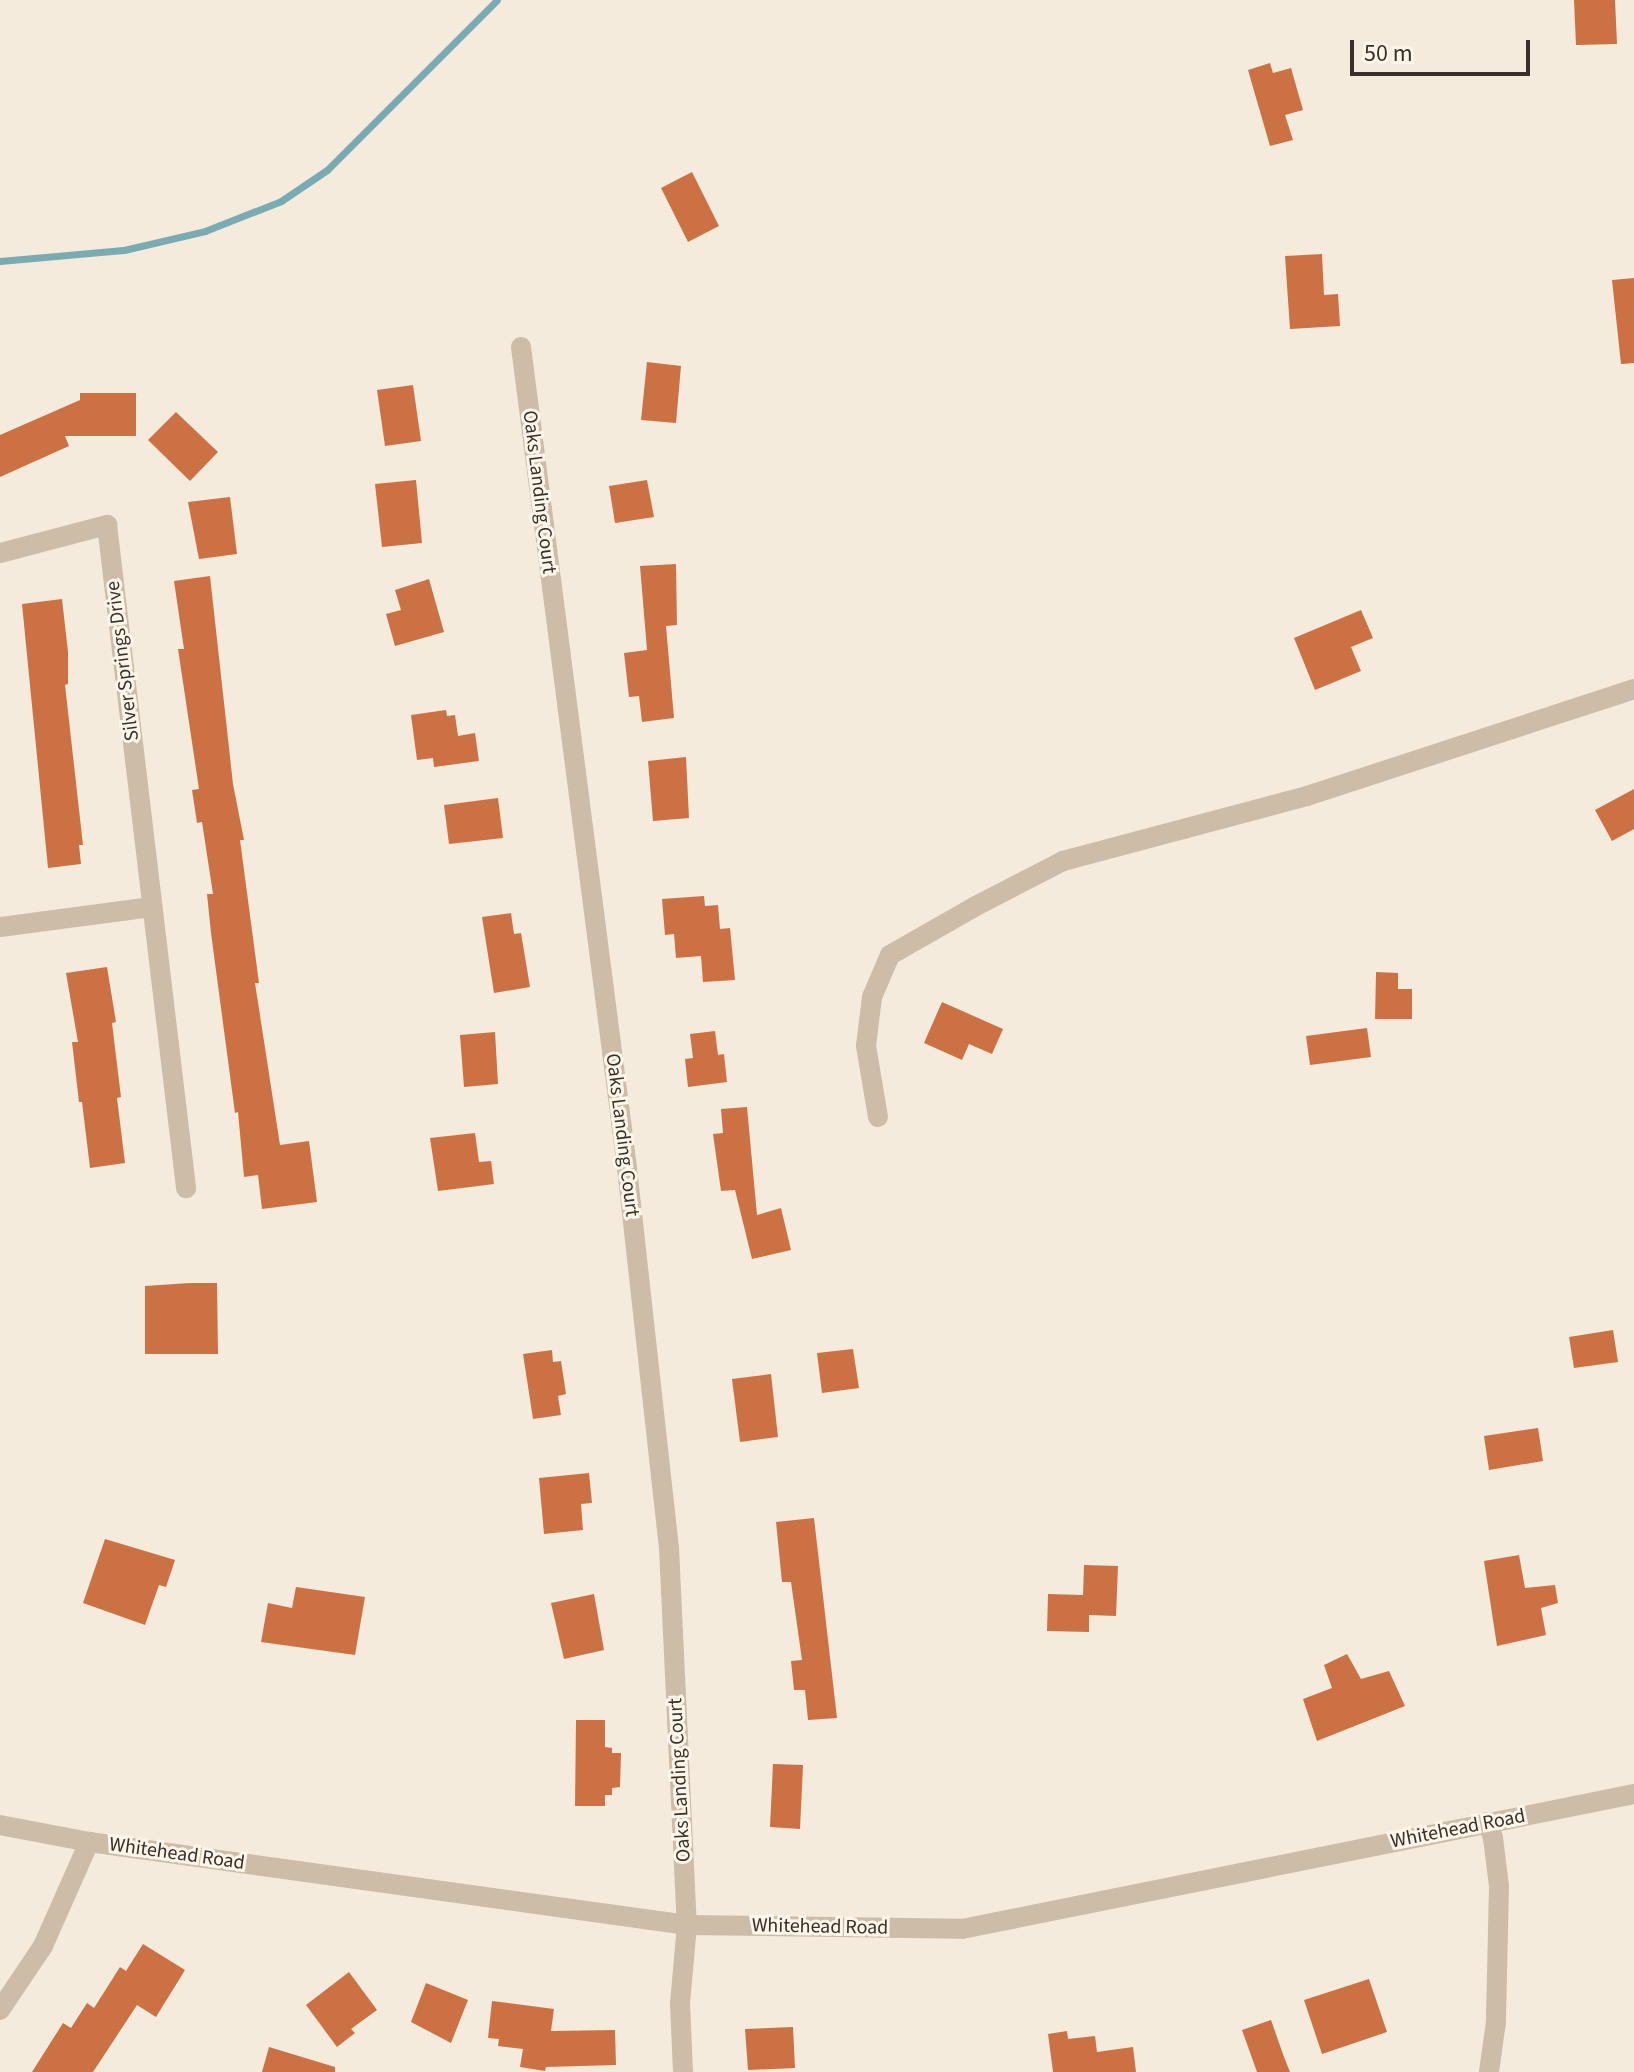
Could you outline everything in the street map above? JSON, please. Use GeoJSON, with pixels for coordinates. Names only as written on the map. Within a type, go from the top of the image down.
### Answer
{"type":"FeatureCollection","features":[{"type":"Feature","properties":{"kind":"street","name":"Oaks Landing Court"},"geometry":{"type":"LineString","coordinates":[[521,347],[627,1168],[669,1548],[687,1925],[680,2003],[683,2072]]}},
{"type":"Feature","properties":{"kind":"street","name":"Silver Springs Drive"},"geometry":{"type":"LineString","coordinates":[[0,553],[107,525],[186,1188]]}},
{"type":"Feature","properties":{"kind":"street"},"geometry":{"type":"LineString","coordinates":[[878,1117],[866,1046],[872,997],[890,955],[974,907],[1063,861],[1307,796],[1634,689]]}},
{"type":"Feature","properties":{"kind":"street"},"geometry":{"type":"LineString","coordinates":[[0,927],[152,907]]}},
{"type":"Feature","properties":{"kind":"street","name":"Whitehead Road"},"geometry":{"type":"LineString","coordinates":[[0,1825],[89,1842],[687,1925],[962,1929],[1634,1794]]}},
{"type":"Feature","properties":{"kind":"street"},"geometry":{"type":"LineString","coordinates":[[1487,1822],[1493,1838],[1499,1886],[1496,2022],[1489,2072]]}},
{"type":"Feature","properties":{"kind":"street"},"geometry":{"type":"LineString","coordinates":[[0,2010],[43,1946],[89,1842]]}},
{"type":"Feature","properties":{"kind":"building"},"geometry":{"type":"Polygon","coordinates":[[[1574,0],[1615,0],[1617,44],[1576,45],[1574,0]]]}},
{"type":"Feature","properties":{"kind":"building"},"geometry":{"type":"Polygon","coordinates":[[[1270,63],[1273,73],[1291,68],[1303,110],[1285,115],[1293,140],[1270,146],[1248,70],[1270,63]]]}},
{"type":"Feature","properties":{"kind":"building"},"geometry":{"type":"Polygon","coordinates":[[[692,172],[719,226],[688,242],[661,188],[692,172]]]}},
{"type":"Feature","properties":{"kind":"building"},"geometry":{"type":"Polygon","coordinates":[[[1322,254],[1324,295],[1338,294],[1340,326],[1290,329],[1285,256],[1322,254]]]}},
{"type":"Feature","properties":{"kind":"building"},"geometry":{"type":"Polygon","coordinates":[[[1634,278],[1634,363],[1621,364],[1612,280],[1634,278]]]}},
{"type":"Feature","properties":{"kind":"building"},"geometry":{"type":"Polygon","coordinates":[[[647,362],[681,366],[676,423],[641,420],[647,362]]]}},
{"type":"Feature","properties":{"kind":"building"},"geometry":{"type":"Polygon","coordinates":[[[413,385],[421,441],[385,446],[377,390],[413,385]]]}},
{"type":"Feature","properties":{"kind":"building"},"geometry":{"type":"Polygon","coordinates":[[[80,393],[136,393],[136,436],[65,436],[69,446],[0,477],[0,435],[80,400],[80,393]]]}},
{"type":"Feature","properties":{"kind":"building"},"geometry":{"type":"Polygon","coordinates":[[[176,412],[218,452],[190,481],[148,440],[176,412]]]}},
{"type":"Feature","properties":{"kind":"building"},"geometry":{"type":"Polygon","coordinates":[[[416,480],[422,543],[382,547],[375,484],[416,480]]]}},
{"type":"Feature","properties":{"kind":"building"},"geometry":{"type":"Polygon","coordinates":[[[647,480],[654,517],[615,523],[609,486],[647,480]]]}},
{"type":"Feature","properties":{"kind":"building"},"geometry":{"type":"Polygon","coordinates":[[[230,497],[237,554],[199,559],[188,502],[230,497]]]}},
{"type":"Feature","properties":{"kind":"building"},"geometry":{"type":"Polygon","coordinates":[[[676,564],[677,625],[666,626],[674,718],[642,722],[639,696],[629,697],[624,653],[647,650],[640,566],[676,564]]]}},
{"type":"Feature","properties":{"kind":"building"},"geometry":{"type":"Polygon","coordinates":[[[210,576],[233,784],[244,840],[240,840],[259,983],[255,983],[280,1145],[309,1141],[317,1202],[262,1209],[258,1175],[244,1177],[238,1112],[235,1113],[211,933],[207,894],[213,894],[202,822],[197,823],[192,790],[199,789],[178,649],[184,649],[174,581],[210,576]]]}},
{"type":"Feature","properties":{"kind":"building"},"geometry":{"type":"Polygon","coordinates":[[[429,579],[444,632],[395,646],[386,614],[401,610],[395,590],[429,579]]]}},
{"type":"Feature","properties":{"kind":"building"},"geometry":{"type":"Polygon","coordinates":[[[62,599],[68,652],[68,684],[65,685],[83,845],[79,845],[81,864],[48,868],[22,604],[62,599]]]}},
{"type":"Feature","properties":{"kind":"building"},"geometry":{"type":"Polygon","coordinates":[[[1361,610],[1373,638],[1351,647],[1361,671],[1315,690],[1294,638],[1361,610]]]}},
{"type":"Feature","properties":{"kind":"building"},"geometry":{"type":"Polygon","coordinates":[[[446,710],[447,716],[455,715],[458,736],[475,733],[479,761],[434,767],[433,758],[417,760],[411,715],[446,710]]]}},
{"type":"Feature","properties":{"kind":"building"},"geometry":{"type":"Polygon","coordinates":[[[686,757],[689,818],[653,821],[648,761],[686,757]]]}},
{"type":"Feature","properties":{"kind":"building"},"geometry":{"type":"Polygon","coordinates":[[[1634,789],[1634,829],[1612,841],[1595,810],[1634,789]]]}},
{"type":"Feature","properties":{"kind":"building"},"geometry":{"type":"Polygon","coordinates":[[[498,798],[503,838],[449,844],[444,805],[498,798]]]}},
{"type":"Feature","properties":{"kind":"building"},"geometry":{"type":"Polygon","coordinates":[[[704,896],[705,906],[718,905],[720,929],[730,928],[735,980],[703,982],[701,956],[676,958],[674,934],[665,935],[662,899],[704,896]]]}},
{"type":"Feature","properties":{"kind":"building"},"geometry":{"type":"Polygon","coordinates":[[[511,913],[514,934],[521,933],[530,987],[494,993],[482,917],[511,913]]]}},
{"type":"Feature","properties":{"kind":"building"},"geometry":{"type":"Polygon","coordinates":[[[107,967],[116,1022],[112,1023],[125,1163],[90,1168],[72,1042],[78,1042],[66,973],[107,967]]]}},
{"type":"Feature","properties":{"kind":"building"},"geometry":{"type":"Polygon","coordinates":[[[1376,972],[1398,973],[1398,989],[1412,989],[1412,1019],[1375,1019],[1376,972]]]}},
{"type":"Feature","properties":{"kind":"building"},"geometry":{"type":"Polygon","coordinates":[[[942,1002],[1003,1029],[992,1054],[969,1044],[962,1060],[924,1043],[942,1002]]]}},
{"type":"Feature","properties":{"kind":"building"},"geometry":{"type":"Polygon","coordinates":[[[1367,1028],[1371,1057],[1310,1065],[1306,1036],[1367,1028]]]}},
{"type":"Feature","properties":{"kind":"building"},"geometry":{"type":"Polygon","coordinates":[[[715,1031],[718,1055],[724,1054],[727,1082],[688,1087],[685,1059],[693,1058],[690,1034],[715,1031]]]}},
{"type":"Feature","properties":{"kind":"building"},"geometry":{"type":"Polygon","coordinates":[[[495,1032],[498,1084],[464,1087],[460,1035],[495,1032]]]}},
{"type":"Feature","properties":{"kind":"building"},"geometry":{"type":"Polygon","coordinates":[[[747,1107],[757,1215],[781,1208],[791,1250],[752,1259],[735,1190],[721,1191],[713,1134],[723,1133],[721,1109],[747,1107]]]}},
{"type":"Feature","properties":{"kind":"building"},"geometry":{"type":"Polygon","coordinates":[[[475,1133],[479,1162],[491,1161],[494,1184],[438,1191],[430,1138],[475,1133]]]}},
{"type":"Feature","properties":{"kind":"building"},"geometry":{"type":"Polygon","coordinates":[[[217,1283],[218,1354],[145,1354],[145,1286],[217,1283]]]}},
{"type":"Feature","properties":{"kind":"building"},"geometry":{"type":"Polygon","coordinates":[[[1613,1330],[1618,1362],[1574,1368],[1569,1337],[1613,1330]]]}},
{"type":"Feature","properties":{"kind":"building"},"geometry":{"type":"Polygon","coordinates":[[[853,1349],[859,1388],[822,1393],[817,1353],[853,1349]]]}},
{"type":"Feature","properties":{"kind":"building"},"geometry":{"type":"Polygon","coordinates":[[[552,1350],[553,1362],[561,1361],[566,1394],[558,1396],[561,1415],[533,1419],[523,1354],[552,1350]]]}},
{"type":"Feature","properties":{"kind":"building"},"geometry":{"type":"Polygon","coordinates":[[[771,1374],[778,1437],[740,1442],[732,1379],[771,1374]]]}},
{"type":"Feature","properties":{"kind":"building"},"geometry":{"type":"Polygon","coordinates":[[[1538,1428],[1543,1461],[1489,1470],[1484,1436],[1538,1428]]]}},
{"type":"Feature","properties":{"kind":"building"},"geometry":{"type":"Polygon","coordinates":[[[589,1473],[592,1503],[581,1504],[583,1530],[544,1534],[539,1478],[589,1473]]]}},
{"type":"Feature","properties":{"kind":"building"},"geometry":{"type":"Polygon","coordinates":[[[814,1518],[837,1718],[808,1720],[805,1690],[794,1690],[791,1661],[802,1660],[791,1582],[782,1582],[776,1522],[814,1518]]]}},
{"type":"Feature","properties":{"kind":"building"},"geometry":{"type":"Polygon","coordinates":[[[105,1539],[175,1560],[166,1587],[159,1585],[145,1625],[83,1603],[105,1539]]]}},
{"type":"Feature","properties":{"kind":"building"},"geometry":{"type":"Polygon","coordinates":[[[1519,1555],[1525,1588],[1555,1585],[1558,1603],[1541,1608],[1546,1635],[1497,1646],[1484,1561],[1519,1555]]]}},
{"type":"Feature","properties":{"kind":"building"},"geometry":{"type":"Polygon","coordinates":[[[1084,1565],[1118,1566],[1116,1616],[1089,1615],[1089,1632],[1047,1631],[1048,1594],[1083,1595],[1084,1565]]]}},
{"type":"Feature","properties":{"kind":"building"},"geometry":{"type":"Polygon","coordinates":[[[296,1587],[365,1597],[355,1655],[261,1642],[268,1603],[292,1608],[296,1587]]]}},
{"type":"Feature","properties":{"kind":"building"},"geometry":{"type":"Polygon","coordinates":[[[594,1594],[604,1650],[564,1659],[551,1603],[594,1594]]]}},
{"type":"Feature","properties":{"kind":"building"},"geometry":{"type":"Polygon","coordinates":[[[1347,1654],[1361,1679],[1389,1671],[1405,1706],[1317,1741],[1303,1699],[1332,1688],[1324,1665],[1347,1654]]]}},
{"type":"Feature","properties":{"kind":"building"},"geometry":{"type":"Polygon","coordinates":[[[576,1720],[605,1720],[605,1747],[612,1748],[612,1753],[621,1753],[620,1787],[612,1788],[612,1795],[605,1795],[605,1806],[575,1806],[576,1720]]]}},
{"type":"Feature","properties":{"kind":"building"},"geometry":{"type":"Polygon","coordinates":[[[773,1764],[803,1765],[800,1829],[770,1827],[773,1764]]]}},
{"type":"Feature","properties":{"kind":"building"},"geometry":{"type":"Polygon","coordinates":[[[143,1944],[185,1970],[156,2017],[137,2005],[93,2072],[32,2072],[63,2023],[71,2028],[87,2003],[94,2008],[120,1967],[126,1971],[143,1944]]]}},
{"type":"Feature","properties":{"kind":"building"},"geometry":{"type":"Polygon","coordinates":[[[349,1972],[377,2010],[351,2029],[355,2033],[337,2047],[306,2005],[349,1972]]]}},
{"type":"Feature","properties":{"kind":"building"},"geometry":{"type":"Polygon","coordinates":[[[1369,1979],[1387,2032],[1322,2054],[1304,2000],[1369,1979]]]}},
{"type":"Feature","properties":{"kind":"building"},"geometry":{"type":"Polygon","coordinates":[[[426,1983],[468,2000],[451,2043],[411,2022],[426,1983]]]}},
{"type":"Feature","properties":{"kind":"building"},"geometry":{"type":"Polygon","coordinates":[[[492,2001],[554,2009],[551,2031],[615,2030],[616,2065],[546,2067],[545,2071],[520,2067],[523,2049],[498,2046],[499,2039],[488,2038],[492,2001]]]}},
{"type":"Feature","properties":{"kind":"building"},"geometry":{"type":"Polygon","coordinates":[[[1271,2020],[1290,2072],[1257,2072],[1242,2030],[1271,2020]]]}},
{"type":"Feature","properties":{"kind":"building"},"geometry":{"type":"Polygon","coordinates":[[[793,2027],[795,2068],[748,2070],[745,2029],[793,2027]]]}},
{"type":"Feature","properties":{"kind":"building"},"geometry":{"type":"Polygon","coordinates":[[[1067,2031],[1068,2039],[1095,2036],[1097,2052],[1133,2047],[1136,2072],[1053,2072],[1048,2034],[1067,2031]]]}},
{"type":"Feature","properties":{"kind":"building"},"geometry":{"type":"Polygon","coordinates":[[[269,2047],[335,2067],[335,2072],[262,2072],[269,2047]]]}},
{"type":"Feature","properties":{"kind":"waterway"},"geometry":{"type":"LineString","coordinates":[[0,261],[124,250],[205,231],[281,201],[327,170],[497,0]]}}]}
